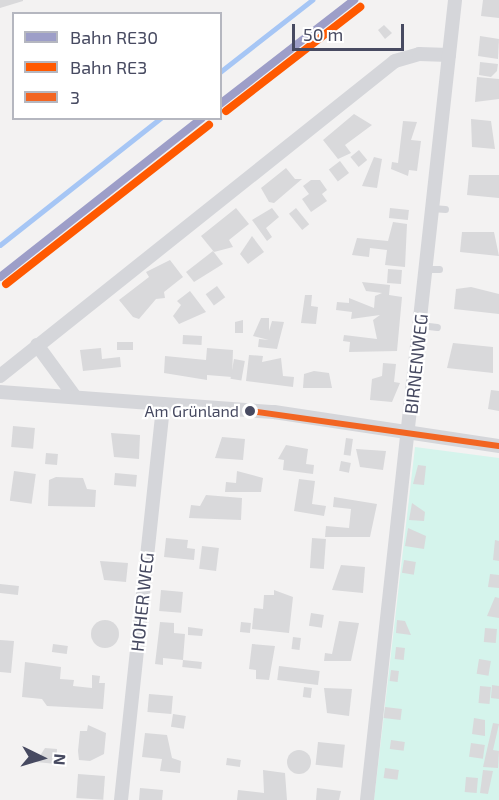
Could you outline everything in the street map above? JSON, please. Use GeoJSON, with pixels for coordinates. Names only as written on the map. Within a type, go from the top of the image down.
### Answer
{"type":"FeatureCollection","features":[{"type":"Feature","properties":{"kind":"street","name":"BIRNENWEG"},"geometry":{"type":"LineString","coordinates":[[367,800],[420,326],[433,269],[455,0]]}},
{"type":"Feature","properties":{"kind":"street"},"geometry":{"type":"LineString","coordinates":[[0,376],[395,61],[419,54],[449,55]]}},
{"type":"Feature","properties":{"kind":"street"},"geometry":{"type":"LineString","coordinates":[[37,345],[75,397]]}},
{"type":"Feature","properties":{"kind":"street"},"geometry":{"type":"LineString","coordinates":[[0,392],[274,412],[408,435],[499,446]]}},
{"type":"Feature","properties":{"kind":"street","name":"HOHER WEG"},"geometry":{"type":"LineString","coordinates":[[121,800],[163,404]]}},
{"type":"Feature","properties":{"kind":"lane"},"geometry":{"type":"LineString","coordinates":[[420,326],[437,327]]}},
{"type":"Feature","properties":{"kind":"green space"},"geometry":{"type":"Polygon","coordinates":[[[415,447],[499,458],[499,800],[374,800],[415,447]]]}},
{"type":"Feature","properties":{"kind":"building"},"geometry":{"type":"Polygon","coordinates":[[[0,0],[23,0],[23,1],[0,8],[0,0]]]}},
{"type":"Feature","properties":{"kind":"building"},"geometry":{"type":"Polygon","coordinates":[[[483,0],[499,0],[499,18],[481,16],[483,0]]]}},
{"type":"Feature","properties":{"kind":"building"},"geometry":{"type":"Polygon","coordinates":[[[384,25],[392,33],[385,39],[378,30],[384,25]]]}},
{"type":"Feature","properties":{"kind":"building"},"geometry":{"type":"Polygon","coordinates":[[[480,36],[499,39],[498,59],[478,56],[480,36]]]}},
{"type":"Feature","properties":{"kind":"building"},"geometry":{"type":"Polygon","coordinates":[[[480,62],[498,64],[497,71],[491,77],[479,75],[480,62]]]}},
{"type":"Feature","properties":{"kind":"building"},"geometry":{"type":"Polygon","coordinates":[[[477,77],[499,79],[499,99],[475,102],[477,77]]]}},
{"type":"Feature","properties":{"kind":"building"},"geometry":{"type":"Polygon","coordinates":[[[354,114],[372,125],[345,145],[351,153],[338,159],[323,140],[354,114]]]}},
{"type":"Feature","properties":{"kind":"building"},"geometry":{"type":"Polygon","coordinates":[[[471,119],[491,121],[495,149],[472,147],[471,119]]]}},
{"type":"Feature","properties":{"kind":"building"},"geometry":{"type":"Polygon","coordinates":[[[403,121],[417,122],[411,140],[421,141],[417,171],[409,170],[408,176],[391,169],[392,162],[398,163],[403,121]]]}},
{"type":"Feature","properties":{"kind":"building"},"geometry":{"type":"Polygon","coordinates":[[[359,150],[367,160],[359,167],[350,157],[359,150]]]}},
{"type":"Feature","properties":{"kind":"building"},"geometry":{"type":"Polygon","coordinates":[[[374,157],[382,159],[377,188],[362,186],[374,157]]]}},
{"type":"Feature","properties":{"kind":"building"},"geometry":{"type":"Polygon","coordinates":[[[340,161],[349,173],[338,181],[329,169],[340,161]]]}},
{"type":"Feature","properties":{"kind":"building"},"geometry":{"type":"Polygon","coordinates":[[[286,168],[295,179],[302,179],[274,203],[269,202],[261,188],[286,168]]]}},
{"type":"Feature","properties":{"kind":"building"},"geometry":{"type":"Polygon","coordinates":[[[469,175],[499,175],[499,198],[467,195],[469,175]]]}},
{"type":"Feature","properties":{"kind":"building"},"geometry":{"type":"Polygon","coordinates":[[[311,180],[320,180],[327,190],[322,194],[327,201],[311,212],[302,199],[309,194],[303,186],[311,180]]]}},
{"type":"Feature","properties":{"kind":"building"},"geometry":{"type":"Polygon","coordinates":[[[236,208],[249,224],[229,240],[233,247],[214,252],[201,236],[236,208]]]}},
{"type":"Feature","properties":{"kind":"building"},"geometry":{"type":"Polygon","coordinates":[[[272,208],[279,217],[266,228],[272,237],[267,241],[252,220],[272,208]]]}},
{"type":"Feature","properties":{"kind":"building"},"geometry":{"type":"Polygon","coordinates":[[[296,208],[309,224],[302,230],[289,214],[296,208]]]}},
{"type":"Feature","properties":{"kind":"building"},"geometry":{"type":"Polygon","coordinates":[[[390,208],[409,210],[408,220],[389,218],[390,208]]]}},
{"type":"Feature","properties":{"kind":"building"},"geometry":{"type":"Polygon","coordinates":[[[393,222],[407,224],[405,267],[385,265],[387,250],[370,248],[369,257],[352,255],[357,238],[388,241],[393,222]]]}},
{"type":"Feature","properties":{"kind":"building"},"geometry":{"type":"Polygon","coordinates":[[[462,232],[494,232],[499,256],[460,252],[462,232]]]}},
{"type":"Feature","properties":{"kind":"building"},"geometry":{"type":"Polygon","coordinates":[[[252,236],[264,252],[248,264],[240,254],[252,236]]]}},
{"type":"Feature","properties":{"kind":"building"},"geometry":{"type":"Polygon","coordinates":[[[213,251],[223,264],[194,282],[186,272],[213,251]]]}},
{"type":"Feature","properties":{"kind":"building"},"geometry":{"type":"Polygon","coordinates":[[[170,260],[183,277],[164,292],[165,298],[156,299],[139,319],[133,317],[119,300],[149,277],[146,272],[170,260]]]}},
{"type":"Feature","properties":{"kind":"building"},"geometry":{"type":"Polygon","coordinates":[[[388,269],[402,270],[401,284],[387,283],[388,269]]]}},
{"type":"Feature","properties":{"kind":"building"},"geometry":{"type":"Polygon","coordinates":[[[362,282],[390,285],[389,295],[402,297],[397,351],[349,352],[350,342],[343,341],[344,335],[377,339],[373,320],[380,315],[351,319],[352,312],[336,310],[337,302],[349,303],[349,298],[374,308],[375,296],[382,293],[366,291],[362,282]]]}},
{"type":"Feature","properties":{"kind":"building"},"geometry":{"type":"Polygon","coordinates":[[[217,286],[225,297],[214,306],[206,294],[217,286]]]}},
{"type":"Feature","properties":{"kind":"building"},"geometry":{"type":"Polygon","coordinates":[[[471,287],[499,294],[499,314],[454,309],[456,289],[471,287]]]}},
{"type":"Feature","properties":{"kind":"building"},"geometry":{"type":"Polygon","coordinates":[[[190,291],[206,312],[179,324],[173,316],[181,305],[177,301],[190,291]]]}},
{"type":"Feature","properties":{"kind":"building"},"geometry":{"type":"Polygon","coordinates":[[[305,295],[312,295],[311,306],[318,307],[316,324],[301,323],[305,295]]]}},
{"type":"Feature","properties":{"kind":"building"},"geometry":{"type":"Polygon","coordinates":[[[261,318],[269,318],[269,331],[272,321],[284,322],[277,349],[258,347],[259,339],[269,340],[253,336],[261,318]]]}},
{"type":"Feature","properties":{"kind":"building"},"geometry":{"type":"Polygon","coordinates":[[[243,320],[243,333],[235,333],[235,322],[243,320]]]}},
{"type":"Feature","properties":{"kind":"building"},"geometry":{"type":"Polygon","coordinates":[[[183,335],[202,336],[202,345],[183,344],[183,335]]]}},
{"type":"Feature","properties":{"kind":"building"},"geometry":{"type":"Polygon","coordinates":[[[117,342],[133,342],[133,350],[117,350],[117,342]]]}},
{"type":"Feature","properties":{"kind":"building"},"geometry":{"type":"Polygon","coordinates":[[[453,343],[493,347],[493,373],[447,368],[453,343]]]}},
{"type":"Feature","properties":{"kind":"building"},"geometry":{"type":"Polygon","coordinates":[[[101,348],[102,359],[120,357],[121,367],[83,371],[80,350],[101,348]]]}},
{"type":"Feature","properties":{"kind":"building"},"geometry":{"type":"Polygon","coordinates":[[[207,348],[233,350],[232,377],[207,375],[207,380],[164,373],[165,356],[206,360],[207,348]]]}},
{"type":"Feature","properties":{"kind":"building"},"geometry":{"type":"Polygon","coordinates":[[[249,355],[263,356],[262,362],[281,358],[283,376],[294,377],[293,387],[246,381],[249,355]]]}},
{"type":"Feature","properties":{"kind":"building"},"geometry":{"type":"Polygon","coordinates":[[[234,359],[245,361],[241,381],[231,379],[234,359]]]}},
{"type":"Feature","properties":{"kind":"building"},"geometry":{"type":"Polygon","coordinates":[[[383,363],[396,364],[394,382],[400,383],[392,402],[370,400],[372,379],[382,376],[383,363]]]}},
{"type":"Feature","properties":{"kind":"building"},"geometry":{"type":"Polygon","coordinates":[[[314,371],[329,373],[332,388],[303,388],[304,374],[314,371]]]}},
{"type":"Feature","properties":{"kind":"building"},"geometry":{"type":"Polygon","coordinates":[[[491,390],[499,391],[499,411],[488,409],[491,390]]]}},
{"type":"Feature","properties":{"kind":"building"},"geometry":{"type":"Polygon","coordinates":[[[13,426],[35,428],[33,449],[11,447],[13,426]]]}},
{"type":"Feature","properties":{"kind":"building"},"geometry":{"type":"Polygon","coordinates":[[[111,433],[140,435],[139,459],[114,457],[111,433]]]}},
{"type":"Feature","properties":{"kind":"building"},"geometry":{"type":"Polygon","coordinates":[[[222,437],[245,439],[243,460],[215,458],[222,437]]]}},
{"type":"Feature","properties":{"kind":"building"},"geometry":{"type":"Polygon","coordinates":[[[346,438],[353,439],[351,456],[344,455],[346,438]]]}},
{"type":"Feature","properties":{"kind":"building"},"geometry":{"type":"Polygon","coordinates":[[[286,445],[308,449],[306,464],[314,465],[313,474],[283,470],[284,460],[278,459],[286,445]]]}},
{"type":"Feature","properties":{"kind":"building"},"geometry":{"type":"Polygon","coordinates":[[[356,449],[386,451],[383,470],[360,467],[356,449]]]}},
{"type":"Feature","properties":{"kind":"building"},"geometry":{"type":"Polygon","coordinates":[[[46,453],[58,454],[57,465],[45,464],[46,453]]]}},
{"type":"Feature","properties":{"kind":"building"},"geometry":{"type":"Polygon","coordinates":[[[341,461],[351,463],[349,473],[339,471],[341,461]]]}},
{"type":"Feature","properties":{"kind":"building"},"geometry":{"type":"Polygon","coordinates":[[[418,465],[426,466],[424,485],[413,484],[418,465]]]}},
{"type":"Feature","properties":{"kind":"building"},"geometry":{"type":"Polygon","coordinates":[[[14,471],[36,474],[32,504],[10,501],[14,471]]]}},
{"type":"Feature","properties":{"kind":"building"},"geometry":{"type":"Polygon","coordinates":[[[237,471],[263,478],[261,492],[225,492],[226,482],[236,483],[237,471]]]}},
{"type":"Feature","properties":{"kind":"building"},"geometry":{"type":"Polygon","coordinates":[[[115,473],[137,475],[136,487],[114,485],[115,473]]]}},
{"type":"Feature","properties":{"kind":"building"},"geometry":{"type":"Polygon","coordinates":[[[56,477],[83,478],[87,489],[96,490],[95,507],[48,506],[49,480],[56,477]]]}},
{"type":"Feature","properties":{"kind":"building"},"geometry":{"type":"Polygon","coordinates":[[[299,479],[315,481],[312,504],[326,506],[324,516],[294,511],[299,479]]]}},
{"type":"Feature","properties":{"kind":"building"},"geometry":{"type":"Polygon","coordinates":[[[206,495],[242,498],[241,520],[189,518],[191,505],[200,506],[206,495]]]}},
{"type":"Feature","properties":{"kind":"building"},"geometry":{"type":"Polygon","coordinates":[[[334,497],[377,504],[370,537],[325,537],[326,526],[349,528],[351,509],[333,507],[334,497]]]}},
{"type":"Feature","properties":{"kind":"building"},"geometry":{"type":"Polygon","coordinates":[[[412,503],[425,512],[424,521],[409,520],[412,503]]]}},
{"type":"Feature","properties":{"kind":"building"},"geometry":{"type":"Polygon","coordinates":[[[408,528],[426,536],[424,549],[405,546],[408,528]]]}},
{"type":"Feature","properties":{"kind":"building"},"geometry":{"type":"Polygon","coordinates":[[[166,538],[188,540],[187,548],[195,549],[194,560],[164,557],[166,538]]]}},
{"type":"Feature","properties":{"kind":"building"},"geometry":{"type":"Polygon","coordinates":[[[312,538],[326,539],[324,569],[310,568],[312,538]]]}},
{"type":"Feature","properties":{"kind":"building"},"geometry":{"type":"Polygon","coordinates":[[[495,540],[499,541],[499,561],[493,560],[495,540]]]}},
{"type":"Feature","properties":{"kind":"building"},"geometry":{"type":"Polygon","coordinates":[[[202,546],[219,548],[216,571],[199,569],[202,546]]]}},
{"type":"Feature","properties":{"kind":"building"},"geometry":{"type":"Polygon","coordinates":[[[404,560],[416,562],[414,575],[402,573],[404,560]]]}},
{"type":"Feature","properties":{"kind":"building"},"geometry":{"type":"Polygon","coordinates":[[[100,561],[128,563],[126,582],[104,580],[100,561]]]}},
{"type":"Feature","properties":{"kind":"building"},"geometry":{"type":"Polygon","coordinates":[[[341,565],[365,567],[363,593],[332,590],[341,565]]]}},
{"type":"Feature","properties":{"kind":"building"},"geometry":{"type":"Polygon","coordinates":[[[490,574],[499,575],[499,588],[488,587],[490,574]]]}},
{"type":"Feature","properties":{"kind":"building"},"geometry":{"type":"Polygon","coordinates":[[[0,584],[19,586],[18,595],[0,593],[0,584]]]}},
{"type":"Feature","properties":{"kind":"building"},"geometry":{"type":"Polygon","coordinates":[[[161,590],[183,592],[181,613],[159,611],[161,590]]]}},
{"type":"Feature","properties":{"kind":"building"},"geometry":{"type":"Polygon","coordinates":[[[274,590],[293,597],[289,633],[252,629],[254,608],[263,609],[264,595],[274,595],[274,590]]]}},
{"type":"Feature","properties":{"kind":"building"},"geometry":{"type":"Polygon","coordinates":[[[495,597],[499,598],[499,618],[487,616],[495,597]]]}},
{"type":"Feature","properties":{"kind":"building"},"geometry":{"type":"Polygon","coordinates":[[[311,613],[324,615],[322,628],[309,626],[311,613]]]}},
{"type":"Feature","properties":{"kind":"building"},"geometry":{"type":"Polygon","coordinates":[[[105,620],[115,624],[119,634],[115,644],[105,648],[95,644],[91,634],[95,624],[105,620]]]}},
{"type":"Feature","properties":{"kind":"building"},"geometry":{"type":"Polygon","coordinates":[[[397,620],[405,621],[411,635],[396,633],[397,620]]]}},
{"type":"Feature","properties":{"kind":"building"},"geometry":{"type":"Polygon","coordinates":[[[339,621],[359,623],[351,661],[324,661],[325,653],[332,654],[339,621]]]}},
{"type":"Feature","properties":{"kind":"building"},"geometry":{"type":"Polygon","coordinates":[[[160,622],[174,623],[174,633],[185,634],[183,660],[163,658],[163,665],[155,664],[160,622]]]}},
{"type":"Feature","properties":{"kind":"building"},"geometry":{"type":"Polygon","coordinates":[[[241,622],[251,623],[250,633],[240,632],[241,622]]]}},
{"type":"Feature","properties":{"kind":"building"},"geometry":{"type":"Polygon","coordinates":[[[188,627],[203,629],[202,636],[188,635],[188,627]]]}},
{"type":"Feature","properties":{"kind":"building"},"geometry":{"type":"Polygon","coordinates":[[[485,628],[497,629],[496,643],[484,642],[485,628]]]}},
{"type":"Feature","properties":{"kind":"building"},"geometry":{"type":"Polygon","coordinates":[[[293,637],[301,638],[299,650],[292,649],[293,637]]]}},
{"type":"Feature","properties":{"kind":"building"},"geometry":{"type":"Polygon","coordinates":[[[0,640],[14,641],[11,673],[0,672],[0,640]]]}},
{"type":"Feature","properties":{"kind":"building"},"geometry":{"type":"Polygon","coordinates":[[[53,644],[68,646],[67,654],[52,652],[53,644]]]}},
{"type":"Feature","properties":{"kind":"building"},"geometry":{"type":"Polygon","coordinates":[[[252,644],[275,646],[269,680],[256,679],[256,670],[249,669],[252,644]]]}},
{"type":"Feature","properties":{"kind":"building"},"geometry":{"type":"Polygon","coordinates":[[[396,647],[405,648],[404,660],[395,659],[396,647]]]}},
{"type":"Feature","properties":{"kind":"building"},"geometry":{"type":"Polygon","coordinates":[[[479,659],[491,661],[489,676],[477,674],[479,659]]]}},
{"type":"Feature","properties":{"kind":"building"},"geometry":{"type":"Polygon","coordinates":[[[183,660],[202,662],[201,669],[182,667],[183,660]]]}},
{"type":"Feature","properties":{"kind":"building"},"geometry":{"type":"Polygon","coordinates":[[[25,662],[61,667],[60,679],[74,680],[73,686],[92,688],[92,675],[100,676],[99,683],[105,683],[103,709],[47,706],[42,699],[22,697],[25,662]]]}},
{"type":"Feature","properties":{"kind":"building"},"geometry":{"type":"Polygon","coordinates":[[[279,666],[320,671],[318,685],[277,680],[279,666]]]}},
{"type":"Feature","properties":{"kind":"building"},"geometry":{"type":"Polygon","coordinates":[[[391,670],[399,671],[398,682],[390,681],[391,670]]]}},
{"type":"Feature","properties":{"kind":"building"},"geometry":{"type":"Polygon","coordinates":[[[492,685],[499,686],[499,699],[491,698],[492,685]]]}},
{"type":"Feature","properties":{"kind":"building"},"geometry":{"type":"Polygon","coordinates":[[[480,686],[491,687],[489,704],[479,703],[480,686]]]}},
{"type":"Feature","properties":{"kind":"building"},"geometry":{"type":"Polygon","coordinates":[[[304,687],[312,688],[311,698],[303,697],[304,687]]]}},
{"type":"Feature","properties":{"kind":"building"},"geometry":{"type":"Polygon","coordinates":[[[324,688],[352,689],[349,716],[327,713],[324,688]]]}},
{"type":"Feature","properties":{"kind":"building"},"geometry":{"type":"Polygon","coordinates":[[[149,694],[173,696],[171,714],[147,712],[149,694]]]}},
{"type":"Feature","properties":{"kind":"building"},"geometry":{"type":"Polygon","coordinates":[[[385,707],[402,709],[401,720],[384,718],[385,707]]]}},
{"type":"Feature","properties":{"kind":"building"},"geometry":{"type":"Polygon","coordinates":[[[173,714],[186,716],[184,729],[171,727],[173,714]]]}},
{"type":"Feature","properties":{"kind":"building"},"geometry":{"type":"Polygon","coordinates":[[[474,718],[485,720],[485,736],[472,734],[474,718]]]}},
{"type":"Feature","properties":{"kind":"building"},"geometry":{"type":"Polygon","coordinates":[[[493,723],[499,724],[493,750],[499,751],[498,768],[483,767],[493,723]]]}},
{"type":"Feature","properties":{"kind":"building"},"geometry":{"type":"Polygon","coordinates":[[[88,725],[106,733],[104,754],[90,761],[79,760],[80,731],[87,731],[88,725]]]}},
{"type":"Feature","properties":{"kind":"building"},"geometry":{"type":"Polygon","coordinates":[[[145,733],[167,735],[172,758],[181,761],[180,773],[160,771],[162,759],[142,757],[145,733]]]}},
{"type":"Feature","properties":{"kind":"building"},"geometry":{"type":"Polygon","coordinates":[[[391,740],[405,742],[404,751],[390,749],[391,740]]]}},
{"type":"Feature","properties":{"kind":"building"},"geometry":{"type":"Polygon","coordinates":[[[318,742],[345,745],[342,768],[316,765],[318,742]]]}},
{"type":"Feature","properties":{"kind":"building"},"geometry":{"type":"Polygon","coordinates":[[[471,743],[485,745],[483,759],[469,757],[471,743]]]}},
{"type":"Feature","properties":{"kind":"building"},"geometry":{"type":"Polygon","coordinates":[[[45,748],[57,749],[56,764],[36,762],[45,748]]]}},
{"type":"Feature","properties":{"kind":"building"},"geometry":{"type":"Polygon","coordinates":[[[299,750],[304,751],[310,757],[310,767],[304,773],[299,774],[294,773],[288,767],[287,762],[288,757],[294,751],[299,750]]]}},
{"type":"Feature","properties":{"kind":"building"},"geometry":{"type":"Polygon","coordinates":[[[227,758],[241,760],[240,767],[226,765],[227,758]]]}},
{"type":"Feature","properties":{"kind":"building"},"geometry":{"type":"Polygon","coordinates":[[[385,768],[399,770],[397,780],[384,778],[385,768]]]}},
{"type":"Feature","properties":{"kind":"building"},"geometry":{"type":"Polygon","coordinates":[[[263,770],[285,773],[287,800],[237,800],[238,790],[264,793],[263,770]]]}},
{"type":"Feature","properties":{"kind":"building"},"geometry":{"type":"Polygon","coordinates":[[[483,770],[493,771],[488,794],[480,793],[483,770]]]}},
{"type":"Feature","properties":{"kind":"building"},"geometry":{"type":"Polygon","coordinates":[[[78,774],[105,776],[103,800],[76,798],[78,774]]]}},
{"type":"Feature","properties":{"kind":"building"},"geometry":{"type":"Polygon","coordinates":[[[466,777],[478,778],[477,793],[465,792],[466,777]]]}},
{"type":"Feature","properties":{"kind":"building"},"geometry":{"type":"Polygon","coordinates":[[[140,788],[163,790],[162,800],[139,800],[140,788]]]}},
{"type":"Feature","properties":{"kind":"building"},"geometry":{"type":"Polygon","coordinates":[[[317,788],[341,791],[339,800],[316,800],[317,788]]]}},
{"type":"Feature","properties":{"kind":"waterway"},"geometry":{"type":"LineString","coordinates":[[222,70],[312,0]]}},
{"type":"Feature","properties":{"kind":"waterway"},"geometry":{"type":"LineString","coordinates":[[0,245],[158,120]]}},
{"type":"Feature","properties":{"kind":"rail line","name":"RE30"},"geometry":{"type":"LineString","coordinates":[[222,102],[354,0]]}},
{"type":"Feature","properties":{"kind":"rail line","name":"RE3"},"geometry":{"type":"LineString","coordinates":[[226,111],[360,7]]}},
{"type":"Feature","properties":{"kind":"rail line","name":"RE30"},"geometry":{"type":"LineString","coordinates":[[0,277],[199,120]]}},
{"type":"Feature","properties":{"kind":"rail line","name":"RE3"},"geometry":{"type":"LineString","coordinates":[[6,284],[209,125]]}},
{"type":"Feature","properties":{"kind":"transit line","name":"3"},"geometry":{"type":"LineString","coordinates":[[250,411],[499,446]]}},
{"type":"Feature","properties":{"kind":"place","name":"Am Grünland"},"geometry":{"type":"Point","coordinates":[250,411]}}]}
